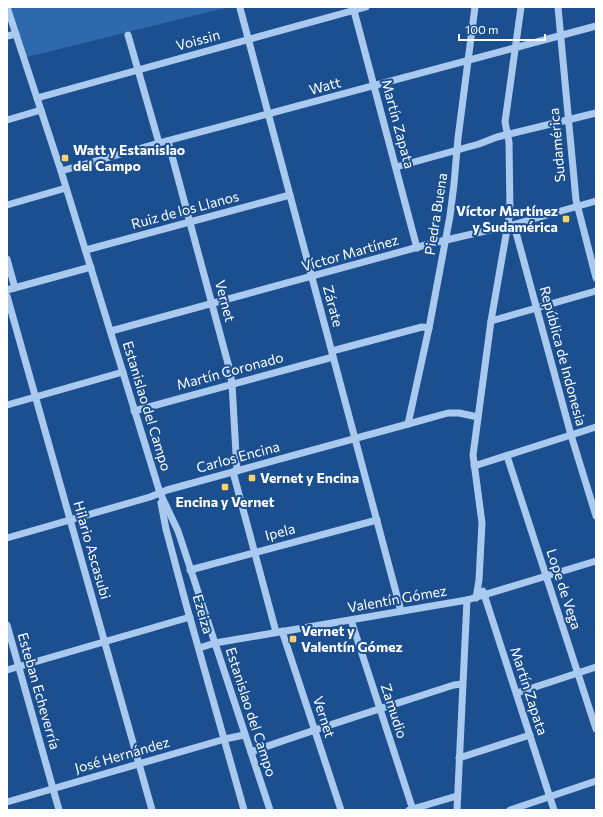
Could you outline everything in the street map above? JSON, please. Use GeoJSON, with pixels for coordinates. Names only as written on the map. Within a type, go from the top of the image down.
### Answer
{"type":"FeatureCollection","features":[{"type":"Feature","properties":{"kind":"street","name":"Estanislao del Campo"},"geometry":{"type":"LineString","coordinates":[[7,7],[86,250],[134,412],[160,493],[178,531],[244,735],[270,810]]}},
{"type":"Feature","properties":{"kind":"street","name":"Voissin"},"geometry":{"type":"LineString","coordinates":[[37,98],[248,40],[354,8],[366,7]]}},
{"type":"Feature","properties":{"kind":"street","name":"Piedra Buena"},"geometry":{"type":"LineString","coordinates":[[408,424],[446,240],[476,7]]}},
{"type":"Feature","properties":{"kind":"street"},"geometry":{"type":"LineString","coordinates":[[476,598],[479,580],[482,523],[473,455],[491,320],[511,226],[509,147],[505,122],[521,7]]}},
{"type":"Feature","properties":{"kind":"street","name":"Sudamérica"},"geometry":{"type":"LineString","coordinates":[[558,7],[577,206],[596,278]]}},
{"type":"Feature","properties":{"kind":"street","name":"Zárate"},"geometry":{"type":"LineString","coordinates":[[240,8],[401,611]]}},
{"type":"Feature","properties":{"kind":"street","name":"Martín Zapata"},"geometry":{"type":"LineString","coordinates":[[354,8],[417,248]]}},
{"type":"Feature","properties":{"kind":"street","name":"Watt"},"geometry":{"type":"LineString","coordinates":[[61,171],[159,143],[596,26]]}},
{"type":"Feature","properties":{"kind":"street"},"geometry":{"type":"LineString","coordinates":[[7,36],[16,34]]}},
{"type":"Feature","properties":{"kind":"street"},"geometry":{"type":"LineString","coordinates":[[128,35],[159,143]]}},
{"type":"Feature","properties":{"kind":"street"},"geometry":{"type":"LineString","coordinates":[[7,120],[41,110]]}},
{"type":"Feature","properties":{"kind":"street"},"geometry":{"type":"LineString","coordinates":[[396,167],[508,134],[596,113]]}},
{"type":"Feature","properties":{"kind":"street","name":"Vernet"},"geometry":{"type":"LineString","coordinates":[[168,141],[232,384],[235,471],[254,553],[279,632],[315,730],[341,810]]}},
{"type":"Feature","properties":{"kind":"street"},"geometry":{"type":"LineString","coordinates":[[7,205],[66,188]]}},
{"type":"Feature","properties":{"kind":"street","name":"Ruiz de los Llanos"},"geometry":{"type":"LineString","coordinates":[[86,250],[290,195]]}},
{"type":"Feature","properties":{"kind":"street","name":"Víctor Martínez"},"geometry":{"type":"LineString","coordinates":[[111,332],[446,240],[511,226],[596,201]]}},
{"type":"Feature","properties":{"kind":"street","name":"República de Indonesia"},"geometry":{"type":"LineString","coordinates":[[511,226],[537,308],[571,435],[596,516]]}},
{"type":"Feature","properties":{"kind":"street"},"geometry":{"type":"LineString","coordinates":[[7,259],[15,288]]}},
{"type":"Feature","properties":{"kind":"street"},"geometry":{"type":"LineString","coordinates":[[7,290],[90,267]]}},
{"type":"Feature","properties":{"kind":"street"},"geometry":{"type":"LineString","coordinates":[[491,320],[596,291]]}},
{"type":"Feature","properties":{"kind":"street","name":"Hilario Ascasubi"},"geometry":{"type":"LineString","coordinates":[[7,296],[152,810]]}},
{"type":"Feature","properties":{"kind":"street","name":"Martín Coronado"},"geometry":{"type":"LineString","coordinates":[[134,412],[422,327],[428,328]]}},
{"type":"Feature","properties":{"kind":"street"},"geometry":{"type":"LineString","coordinates":[[7,405],[123,372]]}},
{"type":"Feature","properties":{"kind":"street","name":"Carlos Encina"},"geometry":{"type":"LineString","coordinates":[[7,538],[167,490],[448,413],[459,413],[478,417]]}},
{"type":"Feature","properties":{"kind":"street"},"geometry":{"type":"LineString","coordinates":[[474,466],[596,427]]}},
{"type":"Feature","properties":{"kind":"street","name":"Lope de Vega"},"geometry":{"type":"LineString","coordinates":[[507,456],[596,730]]}},
{"type":"Feature","properties":{"kind":"street","name":"Ezeiza"},"geometry":{"type":"LineString","coordinates":[[160,493],[166,529],[244,810]]}},
{"type":"Feature","properties":{"kind":"street","name":"Ipela"},"geometry":{"type":"LineString","coordinates":[[190,570],[377,520]]}},
{"type":"Feature","properties":{"kind":"street","name":"Valentín Gómez"},"geometry":{"type":"LineString","coordinates":[[199,648],[215,643],[467,600],[596,561]]}},
{"type":"Feature","properties":{"kind":"street","name":"Martín Zapata"},"geometry":{"type":"LineString","coordinates":[[479,580],[554,810]]}},
{"type":"Feature","properties":{"kind":"street"},"geometry":{"type":"LineString","coordinates":[[457,810],[467,600]]}},
{"type":"Feature","properties":{"kind":"street"},"geometry":{"type":"LineString","coordinates":[[7,670],[190,618]]}},
{"type":"Feature","properties":{"kind":"street","name":"Zamudio"},"geometry":{"type":"LineString","coordinates":[[351,620],[411,810]]}},
{"type":"Feature","properties":{"kind":"street","name":"Esteban Echeverría"},"geometry":{"type":"LineString","coordinates":[[7,625],[59,810]]}},
{"type":"Feature","properties":{"kind":"street"},"geometry":{"type":"LineString","coordinates":[[517,693],[596,668]]}},
{"type":"Feature","properties":{"kind":"street"},"geometry":{"type":"LineString","coordinates":[[250,752],[379,709],[454,685],[462,684]]}},
{"type":"Feature","properties":{"kind":"street","name":"José Hernández"},"geometry":{"type":"LineString","coordinates":[[7,802],[244,735]]}},
{"type":"Feature","properties":{"kind":"street"},"geometry":{"type":"LineString","coordinates":[[459,758],[530,735]]}},
{"type":"Feature","properties":{"kind":"street"},"geometry":{"type":"LineString","coordinates":[[510,810],[596,781]]}},
{"type":"Feature","properties":{"kind":"street"},"geometry":{"type":"LineString","coordinates":[[411,810],[457,796]]}},
{"type":"Feature","properties":{"kind":"shaded area"},"geometry":{"type":"Polygon","coordinates":[[[7,7],[229,7],[23,58],[7,7]]]}},
{"type":"Feature","properties":{"kind":"place","name":"Watt y Estanislao del Campo"},"geometry":{"type":"Point","coordinates":[65,158]}},
{"type":"Feature","properties":{"kind":"place","name":"Víctor Martínez y Sudamérica"},"geometry":{"type":"Point","coordinates":[566,219]}},
{"type":"Feature","properties":{"kind":"place","name":"Vernet y Encina"},"geometry":{"type":"Point","coordinates":[252,478]}},
{"type":"Feature","properties":{"kind":"place","name":"Encina y Vernet"},"geometry":{"type":"Point","coordinates":[225,487]}},
{"type":"Feature","properties":{"kind":"place","name":"Vernet y Valentín Gómez"},"geometry":{"type":"Point","coordinates":[293,639]}}]}
